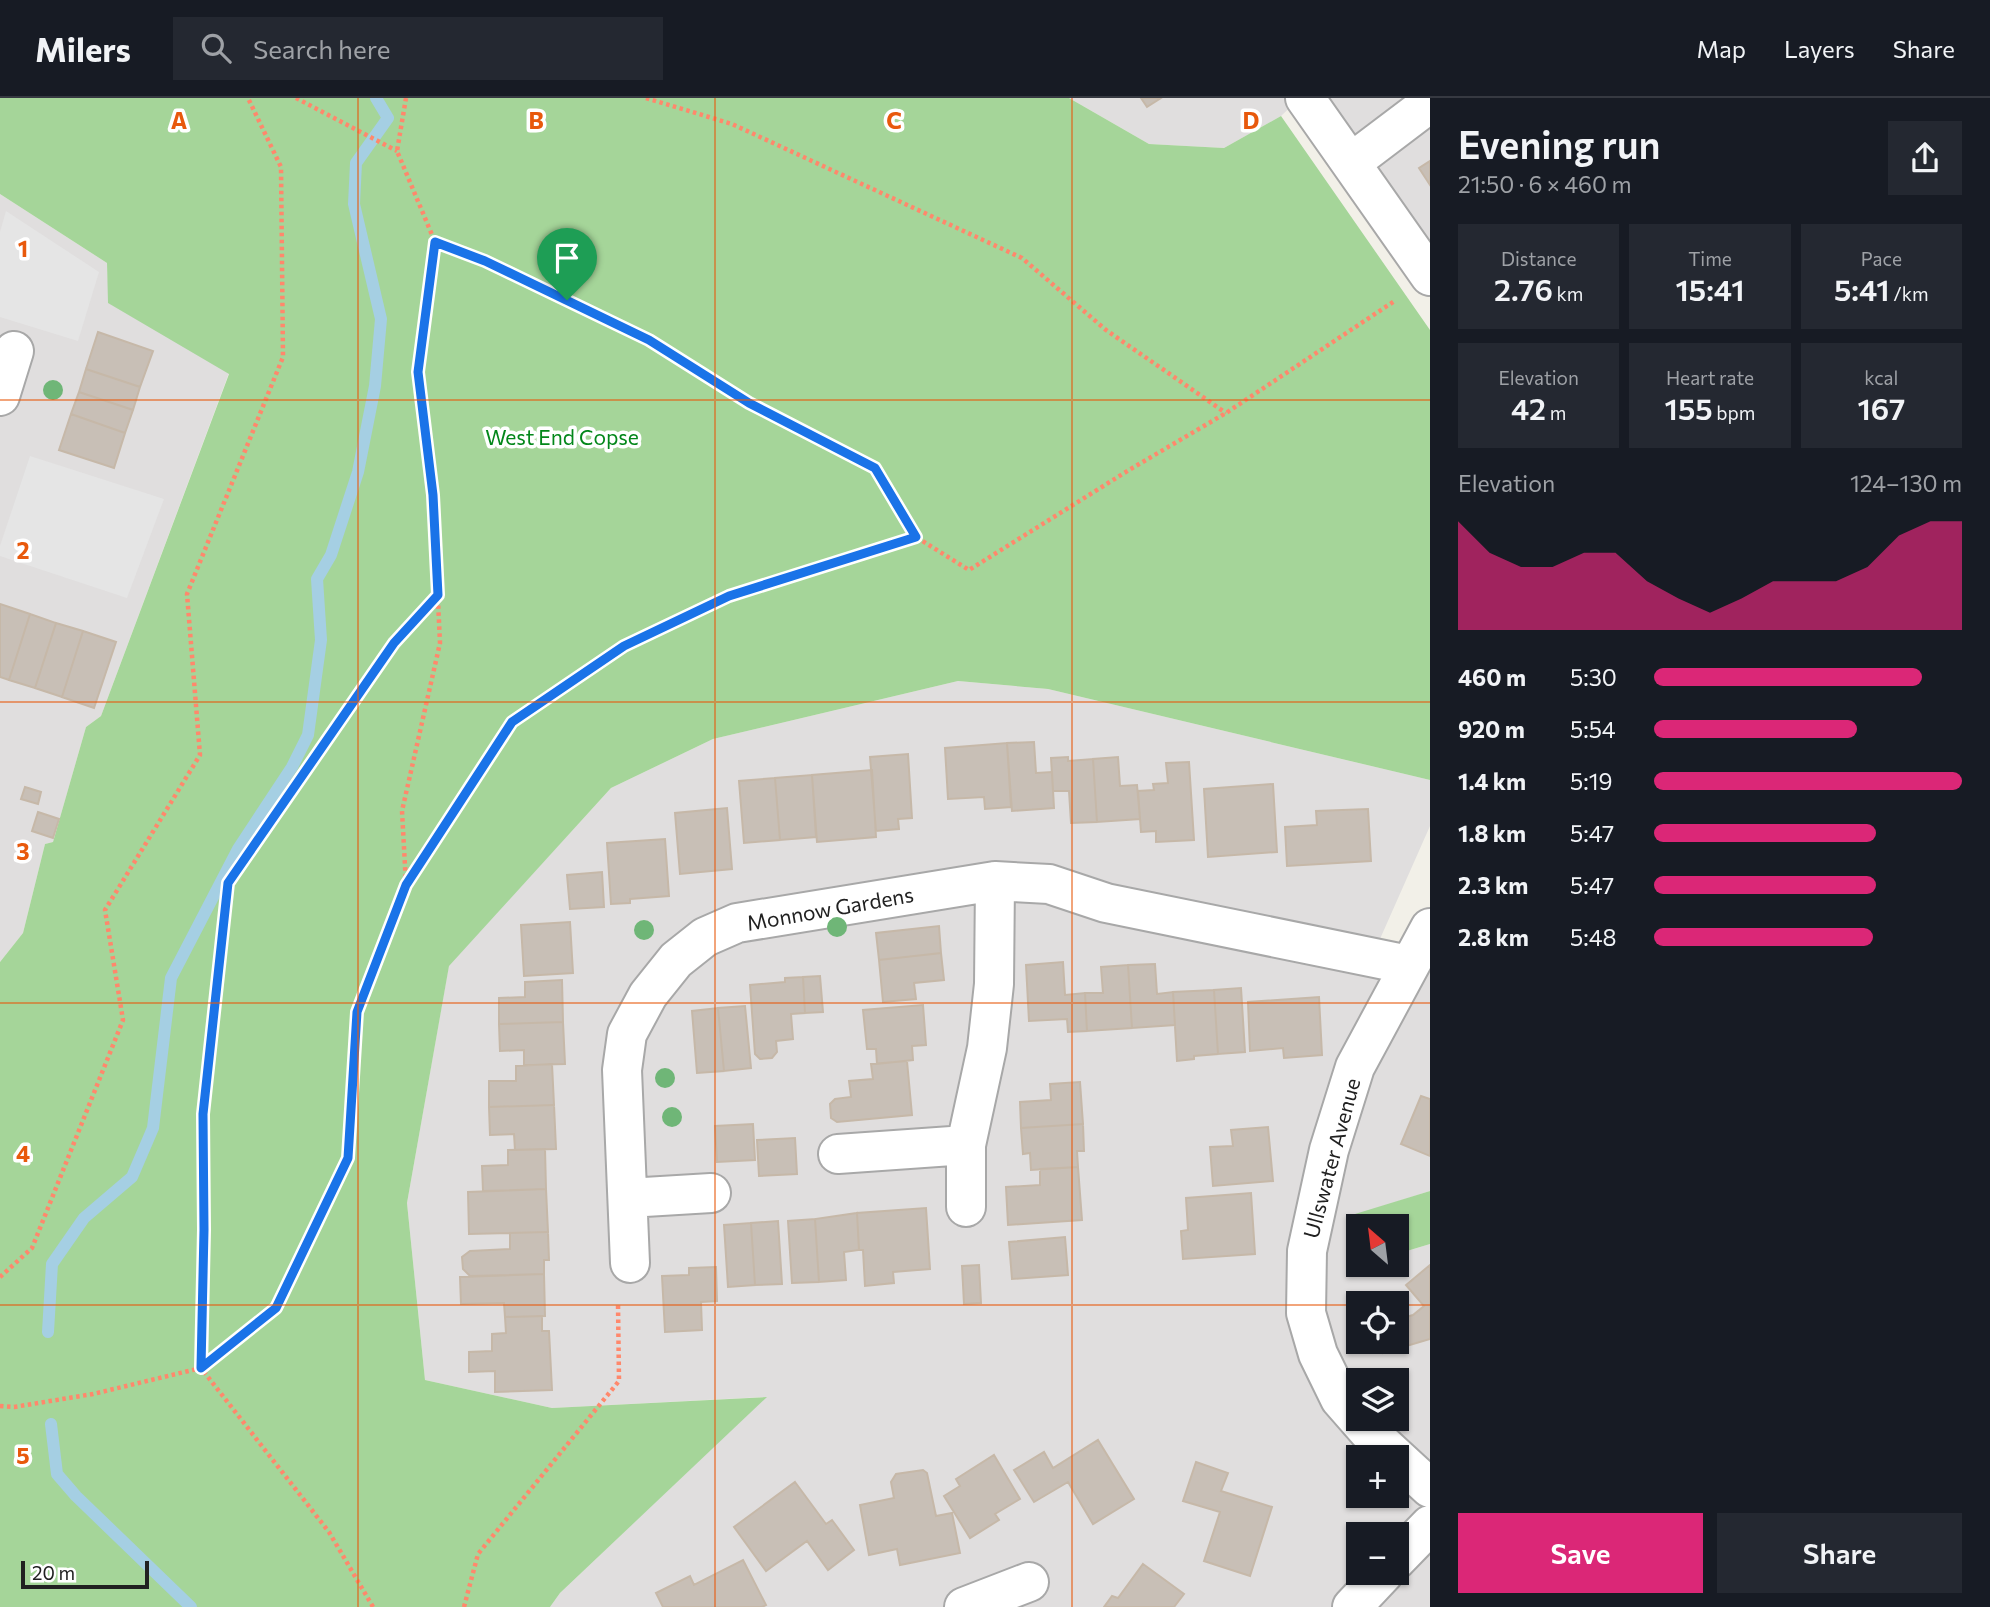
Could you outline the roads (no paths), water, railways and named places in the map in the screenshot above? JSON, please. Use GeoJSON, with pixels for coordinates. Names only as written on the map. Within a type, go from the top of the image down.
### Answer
{"type":"FeatureCollection","features":[{"type":"Feature","properties":{"kind":"street"},"geometry":{"type":"LineString","coordinates":[[1305,98],[1352,162],[1419,284]]}},
{"type":"Feature","properties":{"kind":"street"},"geometry":{"type":"LineString","coordinates":[[1352,162],[1430,103]]}},
{"type":"Feature","properties":{"kind":"street"},"geometry":{"type":"LineString","coordinates":[[0,396],[14,351]]}},
{"type":"Feature","properties":{"kind":"street"},"geometry":{"type":"LineString","coordinates":[[966,1207],[966,1146],[988,1035],[993,984],[995,881]]}},
{"type":"Feature","properties":{"kind":"street","name":"Monnow Gardens"},"geometry":{"type":"LineString","coordinates":[[630,1262],[622,1070],[627,1034],[648,995],[676,960],[705,937],[737,923],[995,881],[1049,884],[1106,903],[1409,965]]}},
{"type":"Feature","properties":{"kind":"street","name":"Ullswater Avenue"},"geometry":{"type":"LineString","coordinates":[[1430,928],[1355,1067],[1329,1150],[1307,1251],[1306,1313],[1318,1354],[1340,1399],[1368,1431],[1430,1488]]}},
{"type":"Feature","properties":{"kind":"street"},"geometry":{"type":"LineString","coordinates":[[838,1154],[966,1146]]}},
{"type":"Feature","properties":{"kind":"street"},"geometry":{"type":"LineString","coordinates":[[628,1198],[711,1194]]}},
{"type":"Feature","properties":{"kind":"street"},"geometry":{"type":"LineString","coordinates":[[1409,1547],[1430,1525]]}},
{"type":"Feature","properties":{"kind":"street"},"geometry":{"type":"LineString","coordinates":[[964,1607],[1028,1583]]}},
{"type":"Feature","properties":{"kind":"street"},"geometry":{"type":"LineString","coordinates":[[1352,1607],[1373,1585]]}},
{"type":"Feature","properties":{"kind":"waterway"},"geometry":{"type":"LineString","coordinates":[[48,1332],[52,1264],[84,1218],[132,1177],[153,1128],[171,978],[238,849],[292,767],[308,735],[321,640],[317,579],[331,555],[358,472],[375,386],[381,319],[354,204],[356,163],[388,118],[376,98]]}},
{"type":"Feature","properties":{"kind":"waterway"},"geometry":{"type":"LineString","coordinates":[[51,1424],[57,1474],[76,1496],[191,1607]]}},
{"type":"Feature","properties":{"kind":"park label","name":"West End Copse"},"geometry":{"type":"Point","coordinates":[562,436]}}]}
